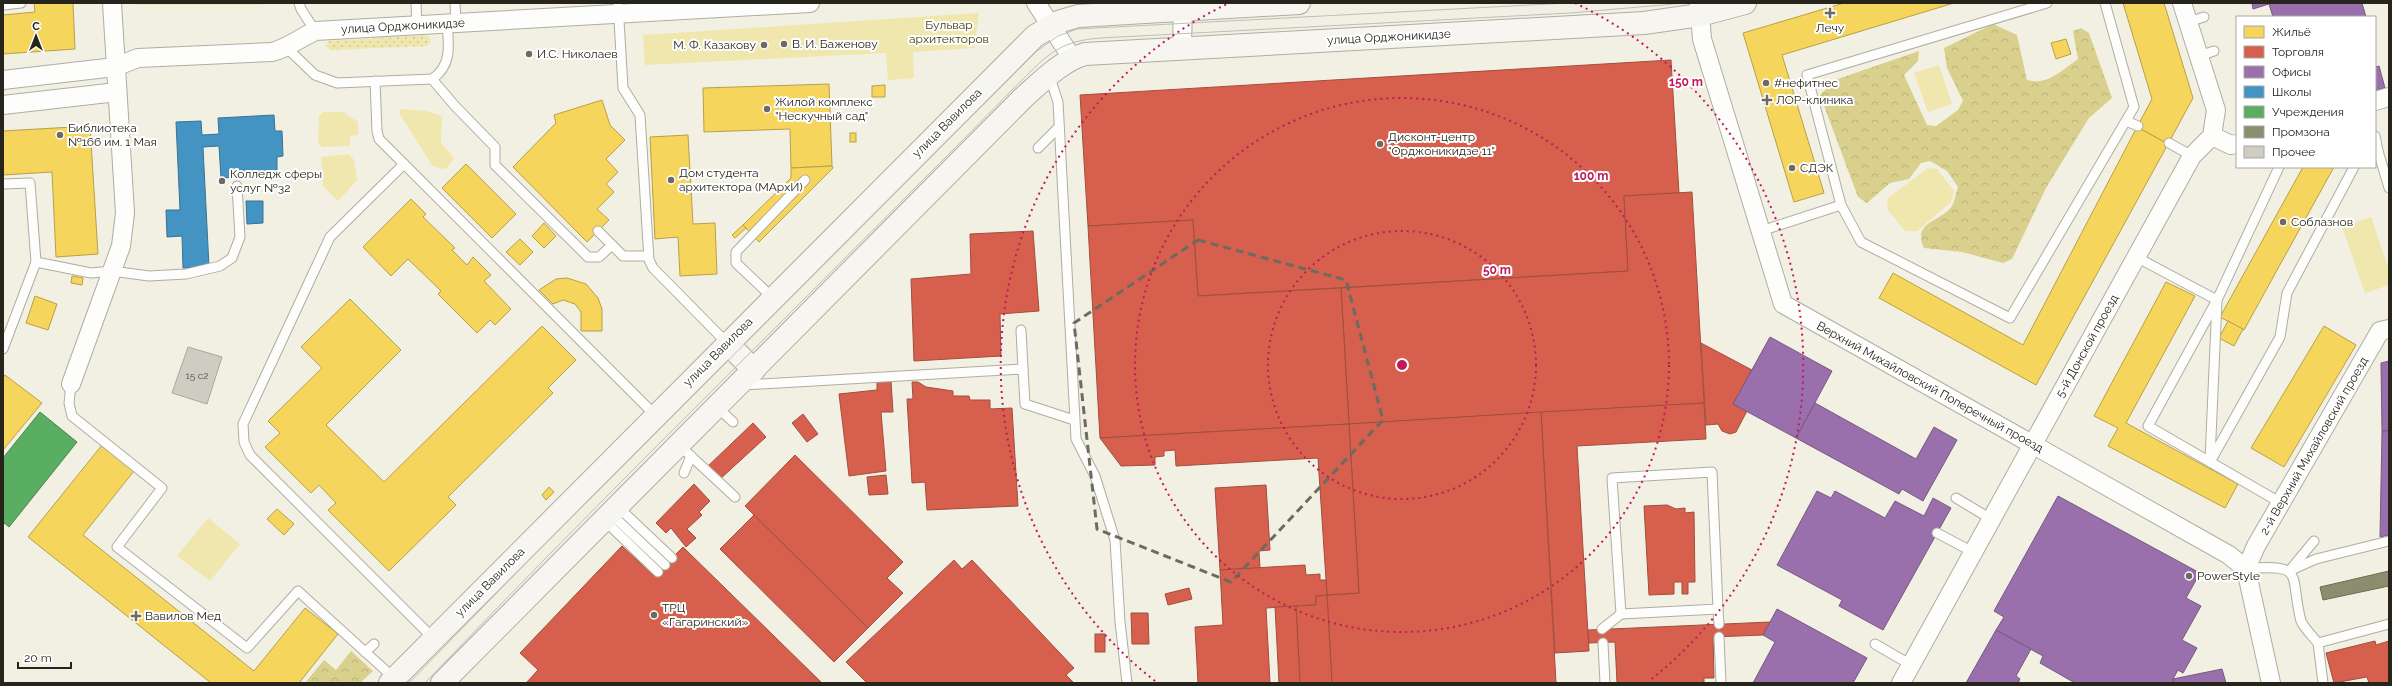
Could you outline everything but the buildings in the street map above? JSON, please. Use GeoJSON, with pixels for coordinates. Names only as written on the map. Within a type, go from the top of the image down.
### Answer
{"type":"FeatureCollection","features":[{"type":"Feature","properties":{"kind":"main road"},"geometry":{"type":"LineString","coordinates":[[1050,25],[1078,16],[1183,6],[1299,3]]}},
{"type":"Feature","properties":{"kind":"main road","name":"улица Орджоникидзе"},"geometry":{"type":"LineString","coordinates":[[1072,58],[1085,54],[1637,23],[1699,9],[1745,3]]}},
{"type":"Feature","properties":{"kind":"main road","name":"улица Вавилова"},"geometry":{"type":"LineString","coordinates":[[392,681],[727,343],[1035,36],[1050,25]]}},
{"type":"Feature","properties":{"kind":"main road"},"geometry":{"type":"LineString","coordinates":[[442,683],[611,514],[685,451],[718,407],[739,385],[1023,98],[1049,75],[1072,58]]}},
{"type":"Feature","properties":{"kind":"main road"},"geometry":{"type":"LineString","coordinates":[[727,343],[754,370]]}},
{"type":"Feature","properties":{"kind":"street"},"geometry":{"type":"LineString","coordinates":[[71,384],[121,246],[124,213],[112,3]]}},
{"type":"Feature","properties":{"kind":"street","name":"улица Орджоникидзе"},"geometry":{"type":"LineString","coordinates":[[3,80],[115,67],[138,58],[272,52],[287,48],[300,38],[315,31],[451,24],[619,8],[810,3]]}},
{"type":"Feature","properties":{"kind":"street"},"geometry":{"type":"LineString","coordinates":[[1036,3],[1072,58]]}},
{"type":"Feature","properties":{"kind":"street"},"geometry":{"type":"LineString","coordinates":[[2182,3],[2196,19],[2207,54],[2216,110],[2212,136],[2231,145],[2236,144]]}},
{"type":"Feature","properties":{"kind":"street"},"geometry":{"type":"LineString","coordinates":[[1182,48],[1183,6]]}},
{"type":"Feature","properties":{"kind":"street","name":"Верхний Михайловский Поперечный проезд"},"geometry":{"type":"LineString","coordinates":[[1699,9],[1702,39],[1783,304],[2230,555],[2246,569]]}},
{"type":"Feature","properties":{"kind":"street"},"geometry":{"type":"LineString","coordinates":[[3,105],[117,92]]}},
{"type":"Feature","properties":{"kind":"street"},"geometry":{"type":"LineString","coordinates":[[2376,101],[2389,97]]}},
{"type":"Feature","properties":{"kind":"street","name":"5-й Донской проезд"},"geometry":{"type":"LineString","coordinates":[[1900,683],[2192,156],[2212,136]]}},
{"type":"Feature","properties":{"kind":"street","name":"2-й Верхний Михайловский проезд"},"geometry":{"type":"LineString","coordinates":[[2246,569],[2281,503],[2380,332],[2389,329]]}},
{"type":"Feature","properties":{"kind":"street"},"geometry":{"type":"LineString","coordinates":[[2246,569],[2271,683]]}},
{"type":"Feature","properties":{"kind":"lane"},"geometry":{"type":"LineString","coordinates":[[3,5],[21,3]]}},
{"type":"Feature","properties":{"kind":"lane"},"geometry":{"type":"LineString","coordinates":[[299,3],[301,9],[315,31]]}},
{"type":"Feature","properties":{"kind":"lane"},"geometry":{"type":"LineString","coordinates":[[416,3],[417,26]]}},
{"type":"Feature","properties":{"kind":"lane"},"geometry":{"type":"LineString","coordinates":[[287,48],[310,70],[323,79],[336,83],[432,78],[443,69],[446,62],[455,3]]}},
{"type":"Feature","properties":{"kind":"lane"},"geometry":{"type":"LineString","coordinates":[[2047,3],[2019,7],[1807,75],[1841,205],[1861,242],[2010,318],[2134,107],[2105,3]]}},
{"type":"Feature","properties":{"kind":"lane"},"geometry":{"type":"LineString","coordinates":[[619,8],[623,88],[640,115],[648,256],[653,268],[727,343]]}},
{"type":"Feature","properties":{"kind":"lane"},"geometry":{"type":"LineString","coordinates":[[1049,75],[1056,95],[1059,127],[1076,439],[1095,476],[1115,540],[1120,622],[1127,683]]}},
{"type":"Feature","properties":{"kind":"lane"},"geometry":{"type":"LineString","coordinates":[[432,78],[455,106],[495,147],[495,164],[588,257],[599,257],[612,245]]}},
{"type":"Feature","properties":{"kind":"lane"},"geometry":{"type":"LineString","coordinates":[[375,81],[378,137],[655,415]]}},
{"type":"Feature","properties":{"kind":"lane"},"geometry":{"type":"LineString","coordinates":[[2126,121],[2138,126]]}},
{"type":"Feature","properties":{"kind":"lane"},"geometry":{"type":"LineString","coordinates":[[1038,148],[1059,127]]}},
{"type":"Feature","properties":{"kind":"lane"},"geometry":{"type":"LineString","coordinates":[[2169,143],[2192,156]]}},
{"type":"Feature","properties":{"kind":"lane"},"geometry":{"type":"LineString","coordinates":[[2376,151],[2389,188]]}},
{"type":"Feature","properties":{"kind":"lane"},"geometry":{"type":"LineString","coordinates":[[404,164],[329,239],[244,424],[242,434],[250,455],[434,639]]}},
{"type":"Feature","properties":{"kind":"lane"},"geometry":{"type":"LineString","coordinates":[[2279,168],[2217,300],[2148,426],[2281,503]]}},
{"type":"Feature","properties":{"kind":"lane"},"geometry":{"type":"LineString","coordinates":[[2210,462],[2280,337],[2287,293],[2353,168]]}},
{"type":"Feature","properties":{"kind":"lane"},"geometry":{"type":"LineString","coordinates":[[773,298],[736,263],[736,252],[805,180]]}},
{"type":"Feature","properties":{"kind":"lane"},"geometry":{"type":"LineString","coordinates":[[3,184],[30,183],[36,262],[3,349]]}},
{"type":"Feature","properties":{"kind":"lane"},"geometry":{"type":"LineString","coordinates":[[36,262],[91,273],[112,271],[149,276],[186,274],[220,266],[232,258],[240,238],[237,186]]}},
{"type":"Feature","properties":{"kind":"lane"},"geometry":{"type":"LineString","coordinates":[[1761,231],[1841,205]]}},
{"type":"Feature","properties":{"kind":"lane"},"geometry":{"type":"LineString","coordinates":[[598,231],[626,257],[648,256]]}},
{"type":"Feature","properties":{"kind":"lane"},"geometry":{"type":"LineString","coordinates":[[2136,257],[2217,300]]}},
{"type":"Feature","properties":{"kind":"lane"},"geometry":{"type":"LineString","coordinates":[[2210,462],[2217,300]]}},
{"type":"Feature","properties":{"kind":"lane"},"geometry":{"type":"LineString","coordinates":[[1021,330],[1025,404],[1074,420]]}},
{"type":"Feature","properties":{"kind":"lane"},"geometry":{"type":"LineString","coordinates":[[739,385],[836,383],[1023,369]]}},
{"type":"Feature","properties":{"kind":"lane"},"geometry":{"type":"LineString","coordinates":[[71,384],[69,403],[72,416],[162,488],[117,547],[247,648],[298,591],[365,652],[392,681]]}},
{"type":"Feature","properties":{"kind":"lane"},"geometry":{"type":"LineString","coordinates":[[718,407],[733,422]]}},
{"type":"Feature","properties":{"kind":"lane"},"geometry":{"type":"LineString","coordinates":[[684,473],[685,451]]}},
{"type":"Feature","properties":{"kind":"lane"},"geometry":{"type":"LineString","coordinates":[[685,451],[735,497]]}},
{"type":"Feature","properties":{"kind":"lane"},"geometry":{"type":"LineString","coordinates":[[1621,614],[1612,478],[1712,472],[1718,624]]}},
{"type":"Feature","properties":{"kind":"lane"},"geometry":{"type":"LineString","coordinates":[[1956,498],[1991,519]]}},
{"type":"Feature","properties":{"kind":"lane"},"geometry":{"type":"LineString","coordinates":[[611,514],[672,558]]}},
{"type":"Feature","properties":{"kind":"lane"},"geometry":{"type":"LineString","coordinates":[[611,514],[662,568]]}},
{"type":"Feature","properties":{"kind":"lane"},"geometry":{"type":"LineString","coordinates":[[1937,533],[1973,552]]}},
{"type":"Feature","properties":{"kind":"lane"},"geometry":{"type":"LineString","coordinates":[[2289,571],[2314,541]]}},
{"type":"Feature","properties":{"kind":"lane"},"geometry":{"type":"LineString","coordinates":[[2289,571],[2316,560],[2389,541]]}},
{"type":"Feature","properties":{"kind":"lane"},"geometry":{"type":"LineString","coordinates":[[2246,569],[2273,566],[2289,571],[2295,580],[2302,622],[2318,643],[2323,683]]}},
{"type":"Feature","properties":{"kind":"lane"},"geometry":{"type":"LineString","coordinates":[[1602,629],[1621,614],[1718,609]]}},
{"type":"Feature","properties":{"kind":"lane"},"geometry":{"type":"LineString","coordinates":[[2318,643],[2389,624]]}},
{"type":"Feature","properties":{"kind":"lane"},"geometry":{"type":"LineString","coordinates":[[1719,637],[1721,683]]}},
{"type":"Feature","properties":{"kind":"lane"},"geometry":{"type":"LineString","coordinates":[[1603,643],[1605,683]]}},
{"type":"Feature","properties":{"kind":"lane"},"geometry":{"type":"LineString","coordinates":[[365,652],[374,644]]}},
{"type":"Feature","properties":{"kind":"lane"},"geometry":{"type":"LineString","coordinates":[[1875,644],[1911,664]]}},
{"type":"Feature","properties":{"kind":"highlighted area"},"geometry":{"type":"Polygon","coordinates":[[[1198,240],[1346,280],[1383,420],[1231,582],[1097,529],[1074,323],[1198,240]]]}},
{"type":"Feature","properties":{"kind":"green space"},"geometry":{"type":"Polygon","coordinates":[[[136,3],[259,3],[263,5],[136,5],[136,3]]]}},
{"type":"Feature","properties":{"kind":"green space","name":"Бульвар архитекторов"},"geometry":{"type":"Polygon","coordinates":[[[979,13],[974,48],[913,52],[914,78],[888,80],[886,53],[645,65],[643,35],[979,13]]]}},
{"type":"Feature","properties":{"kind":"green space"},"geometry":{"type":"Polygon","coordinates":[[[1993,24],[2017,35],[2027,80],[2034,81],[2041,81],[2054,76],[2078,59],[2073,31],[2081,28],[2089,33],[2112,98],[2089,118],[2046,188],[2012,259],[2003,263],[1962,252],[1924,248],[1921,239],[1922,232],[1929,223],[1941,216],[1952,206],[1958,187],[1947,171],[1930,161],[1921,163],[1909,179],[1890,183],[1867,203],[1858,197],[1820,95],[1835,80],[1919,51],[1918,61],[1904,75],[1927,125],[1936,126],[1958,110],[1963,101],[1947,68],[1944,48],[1993,24]]]}},
{"type":"Feature","properties":{"kind":"green space"},"geometry":{"type":"Polygon","coordinates":[[[427,35],[431,41],[427,46],[331,50],[326,46],[329,41],[427,35]]]}},
{"type":"Feature","properties":{"kind":"green space"},"geometry":{"type":"Polygon","coordinates":[[[1939,65],[1952,104],[1928,112],[1914,73],[1939,65]]]}},
{"type":"Feature","properties":{"kind":"green space"},"geometry":{"type":"Polygon","coordinates":[[[400,109],[426,111],[442,116],[441,143],[454,158],[447,168],[441,169],[432,165],[400,114],[400,109]]]}},
{"type":"Feature","properties":{"kind":"green space"},"geometry":{"type":"Polygon","coordinates":[[[324,112],[343,112],[358,122],[358,135],[350,136],[350,146],[322,147],[318,142],[319,116],[324,112]]]}},
{"type":"Feature","properties":{"kind":"green space"},"geometry":{"type":"Polygon","coordinates":[[[349,154],[354,160],[357,180],[338,201],[323,186],[321,157],[349,154]]]}},
{"type":"Feature","properties":{"kind":"green space"},"geometry":{"type":"Polygon","coordinates":[[[1928,168],[1937,169],[1954,191],[1951,202],[1917,231],[1905,231],[1887,209],[1888,198],[1928,168]]]}},
{"type":"Feature","properties":{"kind":"green space"},"geometry":{"type":"Polygon","coordinates":[[[2371,217],[2389,270],[2389,285],[2365,293],[2342,227],[2371,217]]]}},
{"type":"Feature","properties":{"kind":"green space"},"geometry":{"type":"Polygon","coordinates":[[[208,518],[240,544],[210,581],[177,556],[208,518]]]}},
{"type":"Feature","properties":{"kind":"green space"},"geometry":{"type":"Polygon","coordinates":[[[351,651],[373,671],[360,683],[305,683],[324,660],[336,670],[351,651]]]}},
{"type":"Feature","properties":{"kind":"tram line"},"geometry":{"type":"LineString","coordinates":[[409,683],[520,569],[1037,51],[1058,36],[1077,29],[1568,3]]}},
{"type":"Feature","properties":{"kind":"tram line"},"geometry":{"type":"LineString","coordinates":[[425,683],[570,533],[1042,60],[1051,53],[1072,43],[1101,38],[1570,13],[1686,3]]}},
{"type":"Feature","properties":{"kind":"place","name":"Лечу"},"geometry":{"type":"Point","coordinates":[1830,13]}},
{"type":"Feature","properties":{"kind":"place","name":"В. И. Баженову"},"geometry":{"type":"Point","coordinates":[784,44]}},
{"type":"Feature","properties":{"kind":"place","name":"М. Ф. Казакову"},"geometry":{"type":"Point","coordinates":[764,45]}},
{"type":"Feature","properties":{"kind":"place","name":"И.С. Николаев"},"geometry":{"type":"Point","coordinates":[529,54]}},
{"type":"Feature","properties":{"kind":"place","name":"#нефитнес"},"geometry":{"type":"Point","coordinates":[1766,83]}},
{"type":"Feature","properties":{"kind":"place","name":"ЛОР-клиника"},"geometry":{"type":"Point","coordinates":[1767,100]}},
{"type":"Feature","properties":{"kind":"place","name":"Жилой комплекс \"Нескучный сад\""},"geometry":{"type":"Point","coordinates":[767,109]}},
{"type":"Feature","properties":{"kind":"place","name":"Библиотека №166 им. 1 Мая"},"geometry":{"type":"Point","coordinates":[60,135]}},
{"type":"Feature","properties":{"kind":"place","name":"Дисконт-центр \"Орджоникидзе 11\""},"geometry":{"type":"Point","coordinates":[1380,144]}},
{"type":"Feature","properties":{"kind":"place","name":"СДЭК"},"geometry":{"type":"Point","coordinates":[1792,168]}},
{"type":"Feature","properties":{"kind":"place","name":"Дом студента архитектора (МАрхИ)"},"geometry":{"type":"Point","coordinates":[671,180]}},
{"type":"Feature","properties":{"kind":"place","name":"Колледж сферы услуг №32"},"geometry":{"type":"Point","coordinates":[222,181]}},
{"type":"Feature","properties":{"kind":"place","name":"Соблазнов"},"geometry":{"type":"Point","coordinates":[2283,222]}},
{"type":"Feature","properties":{"kind":"place","name":"PowerStyle"},"geometry":{"type":"Point","coordinates":[2189,576]}},
{"type":"Feature","properties":{"kind":"place","name":"ТРЦ «Гагаринский»"},"geometry":{"type":"Point","coordinates":[654,615]}},
{"type":"Feature","properties":{"kind":"place","name":"Вавилов Мед"},"geometry":{"type":"Point","coordinates":[136,616]}}]}
